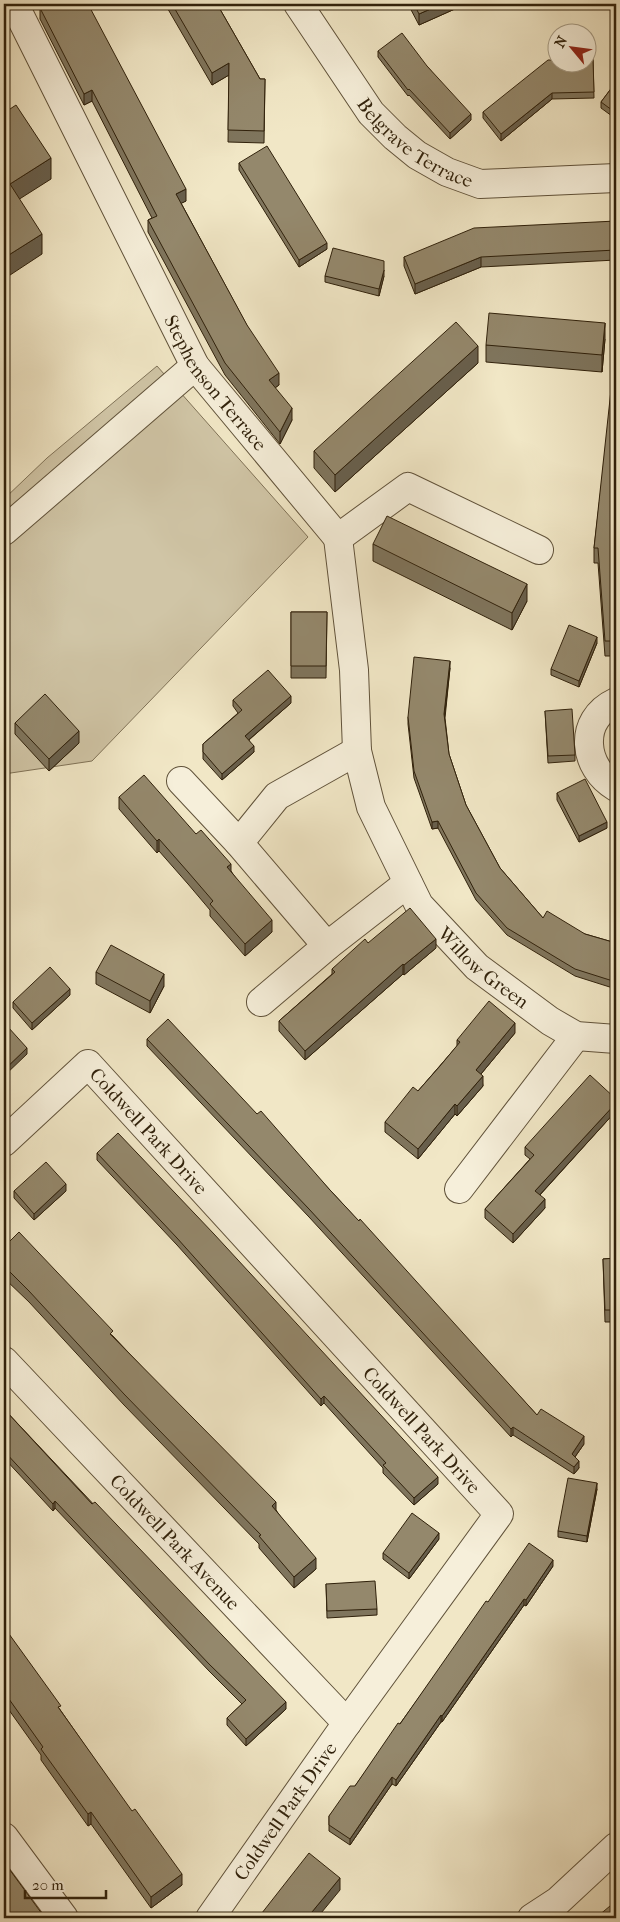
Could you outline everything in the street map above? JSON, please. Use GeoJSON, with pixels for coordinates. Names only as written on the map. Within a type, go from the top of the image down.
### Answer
{"type":"FeatureCollection","features":[{"type":"Feature","properties":{"kind":"street","name":"Stephenson Terrace"},"geometry":{"type":"LineString","coordinates":[[14,4],[195,366],[338,538]]}},
{"type":"Feature","properties":{"kind":"street","name":"Belgrave Terrace"},"geometry":{"type":"LineString","coordinates":[[298,4],[371,113],[395,137],[417,155],[447,172],[480,184],[616,178]]}},
{"type":"Feature","properties":{"kind":"street"},"geometry":{"type":"LineString","coordinates":[[4,531],[195,366]]}},
{"type":"Feature","properties":{"kind":"street"},"geometry":{"type":"LineString","coordinates":[[338,538],[408,486],[539,550]]}},
{"type":"Feature","properties":{"kind":"street","name":"Willow Green"},"geometry":{"type":"LineString","coordinates":[[338,538],[354,670],[357,751],[371,807],[419,905],[477,968],[550,1021],[576,1036],[616,1039]]}},
{"type":"Feature","properties":{"kind":"street"},"geometry":{"type":"LineString","coordinates":[[616,702],[601,713],[595,721],[589,736],[589,753],[597,771],[616,788]]}},
{"type":"Feature","properties":{"kind":"street"},"geometry":{"type":"LineString","coordinates":[[239,843],[277,796],[357,751]]}},
{"type":"Feature","properties":{"kind":"street"},"geometry":{"type":"LineString","coordinates":[[181,781],[239,843],[327,946]]}},
{"type":"Feature","properties":{"kind":"street"},"geometry":{"type":"LineString","coordinates":[[262,1002],[327,946],[408,883]]}},
{"type":"Feature","properties":{"kind":"street"},"geometry":{"type":"LineString","coordinates":[[459,1189],[576,1036]]}},
{"type":"Feature","properties":{"kind":"street","name":"Coldwell Park Drive"},"geometry":{"type":"LineString","coordinates":[[4,1142],[88,1064],[499,1514],[347,1723],[210,1918]]}},
{"type":"Feature","properties":{"kind":"street","name":"Coldwell Park Avenue"},"geometry":{"type":"LineString","coordinates":[[4,1361],[347,1723]]}},
{"type":"Feature","properties":{"kind":"street"},"geometry":{"type":"LineString","coordinates":[[4,1838],[64,1918]]}},
{"type":"Feature","properties":{"kind":"street"},"geometry":{"type":"LineString","coordinates":[[532,1918],[558,1901],[616,1847]]}},
{"type":"Feature","properties":{"kind":"shaded area"},"geometry":{"type":"Polygon","coordinates":[[[157,366],[308,537],[92,761],[4,774],[4,499],[47,458],[157,366]]]}},
{"type":"Feature","properties":{"kind":"building"},"geometry":{"type":"Polygon","coordinates":[[[47,4],[88,4],[186,189],[176,194],[247,325],[279,373],[269,380],[292,408],[280,432],[225,363],[148,220],[157,216],[92,90],[84,94],[40,8],[47,4]]]}},
{"type":"Feature","properties":{"kind":"building"},"geometry":{"type":"Polygon","coordinates":[[[172,4],[217,4],[260,79],[265,79],[264,131],[228,130],[229,63],[212,73],[172,4]]]}},
{"type":"Feature","properties":{"kind":"building"},"geometry":{"type":"Polygon","coordinates":[[[414,4],[442,4],[419,14],[414,4]]]}},
{"type":"Feature","properties":{"kind":"building"},"geometry":{"type":"Polygon","coordinates":[[[402,33],[427,66],[471,114],[450,133],[408,90],[378,51],[402,33]]]}},
{"type":"Feature","properties":{"kind":"building"},"geometry":{"type":"Polygon","coordinates":[[[548,60],[548,72],[593,72],[594,92],[552,93],[501,134],[483,112],[548,60]]]}},
{"type":"Feature","properties":{"kind":"building"},"geometry":{"type":"Polygon","coordinates":[[[616,82],[616,113],[601,102],[616,82]]]}},
{"type":"Feature","properties":{"kind":"building"},"geometry":{"type":"Polygon","coordinates":[[[16,105],[51,158],[10,184],[42,234],[4,258],[4,113],[16,105]]]}},
{"type":"Feature","properties":{"kind":"building"},"geometry":{"type":"Polygon","coordinates":[[[267,146],[327,243],[299,260],[239,163],[267,146]]]}},
{"type":"Feature","properties":{"kind":"building"},"geometry":{"type":"Polygon","coordinates":[[[616,221],[616,250],[481,257],[415,284],[404,257],[474,228],[616,221]]]}},
{"type":"Feature","properties":{"kind":"building"},"geometry":{"type":"Polygon","coordinates":[[[333,248],[384,261],[384,270],[379,289],[325,276],[333,248]]]}},
{"type":"Feature","properties":{"kind":"building"},"geometry":{"type":"Polygon","coordinates":[[[489,313],[605,323],[602,355],[486,345],[489,313]]]}},
{"type":"Feature","properties":{"kind":"building"},"geometry":{"type":"Polygon","coordinates":[[[456,322],[478,346],[335,475],[314,451],[456,322]]]}},
{"type":"Feature","properties":{"kind":"building"},"geometry":{"type":"Polygon","coordinates":[[[614,362],[616,362],[616,641],[605,641],[598,548],[594,548],[614,362]]]}},
{"type":"Feature","properties":{"kind":"building"},"geometry":{"type":"Polygon","coordinates":[[[387,516],[527,584],[512,613],[373,544],[387,516]]]}},
{"type":"Feature","properties":{"kind":"building"},"geometry":{"type":"Polygon","coordinates":[[[291,612],[327,612],[326,666],[291,666],[291,612]]]}},
{"type":"Feature","properties":{"kind":"building"},"geometry":{"type":"Polygon","coordinates":[[[569,625],[597,637],[579,681],[551,669],[569,625]]]}},
{"type":"Feature","properties":{"kind":"building"},"geometry":{"type":"Polygon","coordinates":[[[414,657],[450,661],[444,714],[449,754],[466,805],[500,868],[543,918],[547,911],[585,934],[616,943],[616,982],[575,969],[507,928],[476,893],[438,821],[432,822],[414,771],[408,717],[414,657]]]}},
{"type":"Feature","properties":{"kind":"building"},"geometry":{"type":"Polygon","coordinates":[[[268,670],[291,696],[245,736],[254,746],[222,774],[203,752],[203,744],[242,710],[233,700],[268,670]]]}},
{"type":"Feature","properties":{"kind":"building"},"geometry":{"type":"Polygon","coordinates":[[[45,694],[79,731],[49,759],[15,723],[45,694]]]}},
{"type":"Feature","properties":{"kind":"building"},"geometry":{"type":"Polygon","coordinates":[[[572,709],[575,755],[548,756],[545,711],[572,709]]]}},
{"type":"Feature","properties":{"kind":"building"},"geometry":{"type":"Polygon","coordinates":[[[144,775],[196,834],[201,830],[231,864],[227,867],[272,920],[245,944],[210,904],[213,901],[159,839],[157,841],[119,797],[144,775]]]}},
{"type":"Feature","properties":{"kind":"building"},"geometry":{"type":"Polygon","coordinates":[[[585,779],[607,822],[579,836],[557,793],[585,779]]]}},
{"type":"Feature","properties":{"kind":"building"},"geometry":{"type":"Polygon","coordinates":[[[410,908],[436,939],[403,964],[305,1051],[279,1021],[335,972],[332,969],[365,939],[368,943],[410,908]]]}},
{"type":"Feature","properties":{"kind":"building"},"geometry":{"type":"Polygon","coordinates":[[[111,945],[164,974],[150,1001],[96,972],[111,945]]]}},
{"type":"Feature","properties":{"kind":"building"},"geometry":{"type":"Polygon","coordinates":[[[50,967],[70,989],[32,1023],[13,1002],[50,967]]]}},
{"type":"Feature","properties":{"kind":"building"},"geometry":{"type":"Polygon","coordinates":[[[489,1001],[515,1023],[476,1070],[483,1076],[457,1106],[455,1104],[418,1149],[385,1122],[413,1087],[418,1091],[440,1066],[460,1042],[457,1040],[489,1001]]]}},
{"type":"Feature","properties":{"kind":"building"},"geometry":{"type":"Polygon","coordinates":[[[168,1019],[257,1114],[261,1111],[330,1190],[359,1221],[360,1219],[537,1415],[541,1409],[584,1436],[572,1454],[579,1461],[574,1467],[513,1427],[511,1429],[309,1209],[147,1039],[168,1019]]]}},
{"type":"Feature","properties":{"kind":"building"},"geometry":{"type":"Polygon","coordinates":[[[8,1027],[27,1048],[4,1070],[4,1030],[8,1027]]]}},
{"type":"Feature","properties":{"kind":"building"},"geometry":{"type":"Polygon","coordinates":[[[590,1075],[616,1099],[616,1103],[535,1191],[545,1199],[513,1234],[485,1209],[534,1155],[525,1147],[590,1075]]]}},
{"type":"Feature","properties":{"kind":"building"},"geometry":{"type":"Polygon","coordinates":[[[118,1133],[438,1477],[414,1498],[383,1465],[386,1463],[324,1396],[321,1399],[177,1238],[97,1153],[118,1133]]]}},
{"type":"Feature","properties":{"kind":"building"},"geometry":{"type":"Polygon","coordinates":[[[46,1162],[66,1184],[34,1214],[14,1191],[46,1162]]]}},
{"type":"Feature","properties":{"kind":"building"},"geometry":{"type":"Polygon","coordinates":[[[19,1232],[113,1331],[110,1334],[276,1502],[272,1506],[316,1558],[294,1577],[259,1536],[261,1535],[124,1394],[4,1266],[4,1247],[19,1232]]]}},
{"type":"Feature","properties":{"kind":"building"},"geometry":{"type":"Polygon","coordinates":[[[616,1258],[616,1310],[605,1310],[603,1259],[616,1258]]]}},
{"type":"Feature","properties":{"kind":"building"},"geometry":{"type":"Polygon","coordinates":[[[4,1409],[92,1504],[95,1502],[286,1702],[246,1739],[227,1718],[246,1700],[209,1664],[55,1501],[53,1504],[4,1451],[4,1409]]]}},
{"type":"Feature","properties":{"kind":"building"},"geometry":{"type":"Polygon","coordinates":[[[568,1478],[597,1483],[587,1536],[558,1531],[568,1478]]]}},
{"type":"Feature","properties":{"kind":"building"},"geometry":{"type":"Polygon","coordinates":[[[412,1513],[439,1533],[409,1573],[383,1553],[412,1513]]]}},
{"type":"Feature","properties":{"kind":"building"},"geometry":{"type":"Polygon","coordinates":[[[529,1543],[553,1560],[396,1780],[392,1777],[350,1839],[329,1825],[329,1816],[350,1786],[355,1786],[398,1723],[400,1724],[529,1543]]]}},
{"type":"Feature","properties":{"kind":"building"},"geometry":{"type":"Polygon","coordinates":[[[375,1581],[377,1609],[327,1611],[326,1584],[375,1581]]]}},
{"type":"Feature","properties":{"kind":"building"},"geometry":{"type":"Polygon","coordinates":[[[4,1627],[61,1706],[58,1707],[132,1811],[135,1809],[182,1874],[151,1897],[91,1812],[88,1814],[41,1749],[43,1747],[4,1692],[4,1627]]]}},
{"type":"Feature","properties":{"kind":"building"},"geometry":{"type":"Polygon","coordinates":[[[309,1853],[340,1878],[307,1918],[258,1918],[309,1853]]]}},
{"type":"Feature","properties":{"kind":"building"},"geometry":{"type":"Polygon","coordinates":[[[4,1862],[45,1918],[4,1918],[4,1862]]]}},
{"type":"Feature","properties":{"kind":"building"},"geometry":{"type":"Polygon","coordinates":[[[616,1901],[616,1918],[589,1918],[596,1913],[598,1916],[616,1901]]]}}]}
